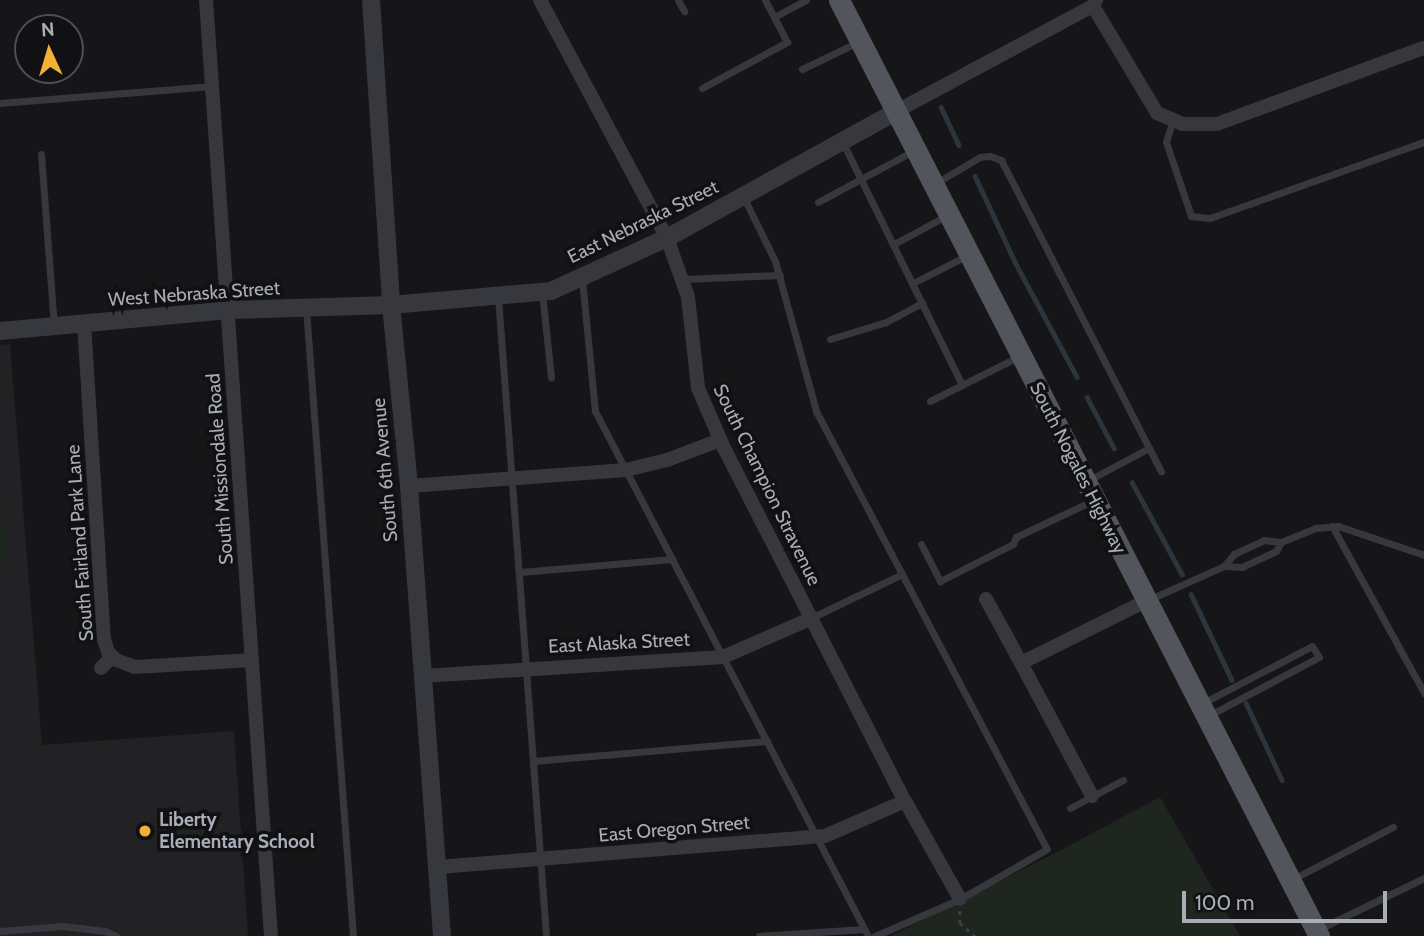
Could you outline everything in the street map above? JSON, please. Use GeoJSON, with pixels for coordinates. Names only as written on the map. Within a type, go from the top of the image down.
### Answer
{"type":"FeatureCollection","features":[{"type":"Feature","properties":{"kind":"main road","name":"South Nogales Highway"},"geometry":{"type":"LineString","coordinates":[[839,0],[1318,933]]}},
{"type":"Feature","properties":{"kind":"street","name":"South Missiondale Road"},"geometry":{"type":"LineString","coordinates":[[206,0],[271,936]]}},
{"type":"Feature","properties":{"kind":"street","name":"South 6th Avenue"},"geometry":{"type":"LineString","coordinates":[[372,0],[391,305],[409,486],[442,936]]}},
{"type":"Feature","properties":{"kind":"street","name":"South Champion Stravenue"},"geometry":{"type":"LineString","coordinates":[[540,0],[667,238],[688,298],[698,388],[720,440],[905,801],[960,899]]}},
{"type":"Feature","properties":{"kind":"street"},"geometry":{"type":"LineString","coordinates":[[895,113],[1094,3],[1157,113],[1182,124],[1217,124],[1424,48]]}},
{"type":"Feature","properties":{"kind":"street","name":"East Nebraska Street"},"geometry":{"type":"LineString","coordinates":[[391,305],[542,291],[582,276],[667,238],[895,113]]}},
{"type":"Feature","properties":{"kind":"street","name":"West Nebraska Street"},"geometry":{"type":"LineString","coordinates":[[0,331],[229,310],[391,305]]}},
{"type":"Feature","properties":{"kind":"street","name":"South Fairland Park Lane"},"geometry":{"type":"LineString","coordinates":[[84,323],[104,639],[112,657],[135,667],[252,660]]}},
{"type":"Feature","properties":{"kind":"street"},"geometry":{"type":"LineString","coordinates":[[409,486],[626,470],[667,460],[720,440]]}},
{"type":"Feature","properties":{"kind":"street"},"geometry":{"type":"LineString","coordinates":[[986,599],[1092,796]]}},
{"type":"Feature","properties":{"kind":"street"},"geometry":{"type":"LineString","coordinates":[[1021,663],[1146,601]]}},
{"type":"Feature","properties":{"kind":"street","name":"East Alaska Street"},"geometry":{"type":"LineString","coordinates":[[423,676],[723,657],[810,619]]}},
{"type":"Feature","properties":{"kind":"street"},"geometry":{"type":"LineString","coordinates":[[101,668],[112,657]]}},
{"type":"Feature","properties":{"kind":"street","name":"East Oregon Street"},"geometry":{"type":"LineString","coordinates":[[438,867],[825,836],[905,801]]}},
{"type":"Feature","properties":{"kind":"lane"},"geometry":{"type":"LineString","coordinates":[[678,0],[684,11]]}},
{"type":"Feature","properties":{"kind":"lane"},"geometry":{"type":"LineString","coordinates":[[702,88],[788,42],[765,0]]}},
{"type":"Feature","properties":{"kind":"lane"},"geometry":{"type":"LineString","coordinates":[[774,17],[806,0]]}},
{"type":"Feature","properties":{"kind":"lane"},"geometry":{"type":"LineString","coordinates":[[802,69],[859,41]]}},
{"type":"Feature","properties":{"kind":"lane"},"geometry":{"type":"LineString","coordinates":[[0,103],[212,86]]}},
{"type":"Feature","properties":{"kind":"lane"},"geometry":{"type":"LineString","coordinates":[[1173,120],[1166,142],[1191,216],[1210,218],[1424,142]]}},
{"type":"Feature","properties":{"kind":"lane"},"geometry":{"type":"LineString","coordinates":[[842,140],[962,385]]}},
{"type":"Feature","properties":{"kind":"lane"},"geometry":{"type":"LineString","coordinates":[[818,202],[914,150]]}},
{"type":"Feature","properties":{"kind":"lane"},"geometry":{"type":"LineString","coordinates":[[41,154],[54,326]]}},
{"type":"Feature","properties":{"kind":"lane"},"geometry":{"type":"LineString","coordinates":[[932,185],[980,157],[990,156],[1001,160],[1161,471]]}},
{"type":"Feature","properties":{"kind":"lane"},"geometry":{"type":"LineString","coordinates":[[743,196],[780,275],[816,411],[1047,849],[960,899],[875,936]]}},
{"type":"Feature","properties":{"kind":"lane"},"geometry":{"type":"LineString","coordinates":[[894,244],[948,216]]}},
{"type":"Feature","properties":{"kind":"lane"},"geometry":{"type":"LineString","coordinates":[[913,283],[968,255]]}},
{"type":"Feature","properties":{"kind":"lane"},"geometry":{"type":"LineString","coordinates":[[682,279],[780,275]]}},
{"type":"Feature","properties":{"kind":"lane"},"geometry":{"type":"LineString","coordinates":[[582,276],[595,411],[866,932],[759,936]]}},
{"type":"Feature","properties":{"kind":"lane"},"geometry":{"type":"LineString","coordinates":[[542,291],[551,378]]}},
{"type":"Feature","properties":{"kind":"lane"},"geometry":{"type":"LineString","coordinates":[[498,296],[546,936]]}},
{"type":"Feature","properties":{"kind":"lane"},"geometry":{"type":"LineString","coordinates":[[830,339],[886,322],[922,303]]}},
{"type":"Feature","properties":{"kind":"lane"},"geometry":{"type":"LineString","coordinates":[[306,308],[353,936]]}},
{"type":"Feature","properties":{"kind":"lane"},"geometry":{"type":"LineString","coordinates":[[930,401],[1020,356]]}},
{"type":"Feature","properties":{"kind":"lane"},"geometry":{"type":"LineString","coordinates":[[920,544],[940,581],[1013,544],[1016,537],[1090,491],[1149,448]]}},
{"type":"Feature","properties":{"kind":"lane"},"geometry":{"type":"LineString","coordinates":[[1146,601],[1224,566],[1234,554],[1264,540],[1281,542],[1316,528],[1332,526],[1424,555]]}},
{"type":"Feature","properties":{"kind":"lane"},"geometry":{"type":"LineString","coordinates":[[1332,526],[1424,693]]}},
{"type":"Feature","properties":{"kind":"lane"},"geometry":{"type":"LineString","coordinates":[[1224,566],[1242,567],[1276,551],[1281,542]]}},
{"type":"Feature","properties":{"kind":"lane"},"geometry":{"type":"LineString","coordinates":[[520,572],[672,559]]}},
{"type":"Feature","properties":{"kind":"lane"},"geometry":{"type":"LineString","coordinates":[[810,619],[902,574]]}},
{"type":"Feature","properties":{"kind":"lane"},"geometry":{"type":"LineString","coordinates":[[1312,646],[1319,657],[1203,710],[1312,646]]}},
{"type":"Feature","properties":{"kind":"lane"},"geometry":{"type":"LineString","coordinates":[[533,761],[767,741]]}},
{"type":"Feature","properties":{"kind":"lane"},"geometry":{"type":"LineString","coordinates":[[1070,808],[1123,780]]}},
{"type":"Feature","properties":{"kind":"lane"},"geometry":{"type":"LineString","coordinates":[[1290,880],[1393,827]]}},
{"type":"Feature","properties":{"kind":"lane"},"geometry":{"type":"LineString","coordinates":[[1318,933],[1424,878]]}},
{"type":"Feature","properties":{"kind":"lane"},"geometry":{"type":"LineString","coordinates":[[0,931],[63,926],[116,936]]}},
{"type":"Feature","properties":{"kind":"path"},"geometry":{"type":"LineString","coordinates":[[960,899],[960,923],[975,936]]}},
{"type":"Feature","properties":{"kind":"shaded area","name":"Liberty Elementary School"},"geometry":{"type":"Polygon","coordinates":[[[10,344],[42,745],[234,731],[248,936],[0,936],[0,345],[10,344]]]}},
{"type":"Feature","properties":{"kind":"shaded area"},"geometry":{"type":"Polygon","coordinates":[[[0,494],[8,553],[0,562],[0,494]]]}},
{"type":"Feature","properties":{"kind":"shaded area"},"geometry":{"type":"Polygon","coordinates":[[[1160,797],[1240,936],[891,936],[1063,849],[1160,797]]]}},
{"type":"Feature","properties":{"kind":"waterway"},"geometry":{"type":"LineString","coordinates":[[941,107],[959,145]]}},
{"type":"Feature","properties":{"kind":"waterway"},"geometry":{"type":"LineString","coordinates":[[975,176],[1016,264],[1077,377]]}},
{"type":"Feature","properties":{"kind":"waterway"},"geometry":{"type":"LineString","coordinates":[[1087,397],[1114,448]]}},
{"type":"Feature","properties":{"kind":"waterway"},"geometry":{"type":"LineString","coordinates":[[1132,482],[1182,574]]}},
{"type":"Feature","properties":{"kind":"waterway"},"geometry":{"type":"LineString","coordinates":[[1191,594],[1232,680]]}},
{"type":"Feature","properties":{"kind":"waterway"},"geometry":{"type":"LineString","coordinates":[[1246,703],[1282,780]]}},
{"type":"Feature","properties":{"kind":"place","name":"Liberty Elementary School"},"geometry":{"type":"Point","coordinates":[145,831]}}]}
